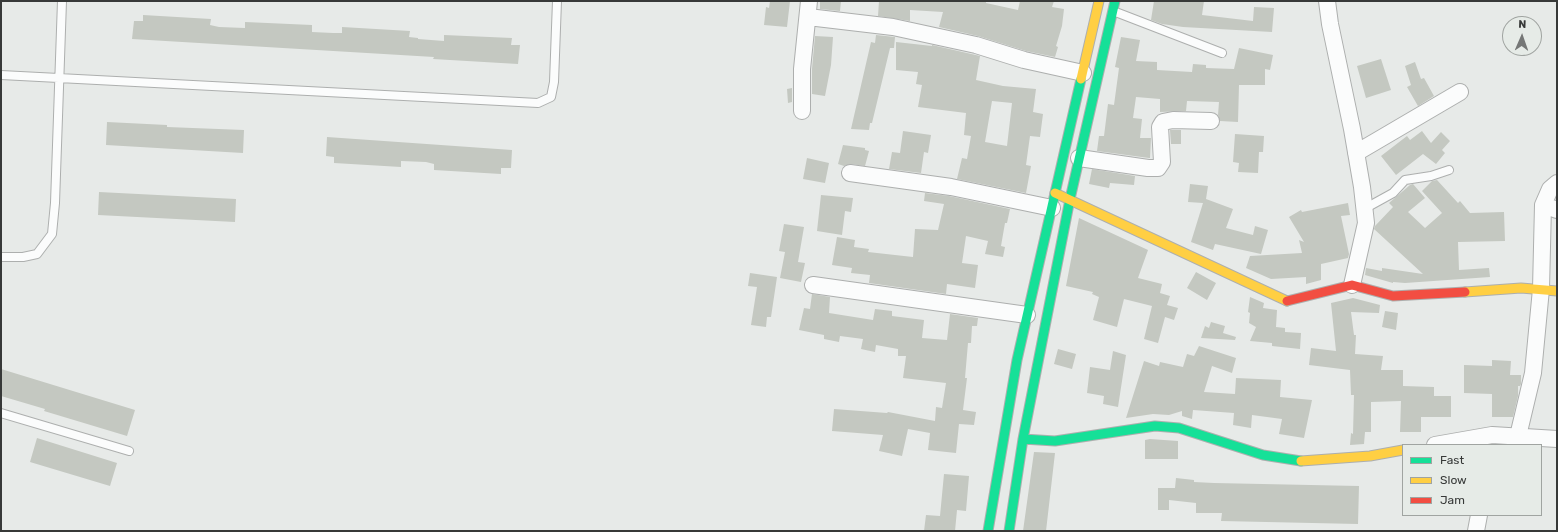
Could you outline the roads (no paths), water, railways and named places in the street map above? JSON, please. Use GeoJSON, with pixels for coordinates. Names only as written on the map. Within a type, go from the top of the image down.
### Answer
{"type":"FeatureCollection","features":[{"type":"Feature","properties":{"kind":"main road"},"geometry":{"type":"LineString","coordinates":[[988,531],[1017,360],[1099,1]]}},
{"type":"Feature","properties":{"kind":"main road"},"geometry":{"type":"LineString","coordinates":[[1009,531],[1023,439],[1070,199],[1115,1]]}},
{"type":"Feature","properties":{"kind":"main road"},"geometry":{"type":"LineString","coordinates":[[1054,200],[1070,199],[1288,301],[1352,285],[1393,296],[1521,288],[1557,291]]}},
{"type":"Feature","properties":{"kind":"main road"},"geometry":{"type":"LineString","coordinates":[[1023,439],[1055,441],[1155,426],[1179,428],[1264,455],[1299,461],[1370,456],[1402,450]]}},
{"type":"Feature","properties":{"kind":"street"},"geometry":{"type":"LineString","coordinates":[[802,111],[802,69],[809,1]]}},
{"type":"Feature","properties":{"kind":"street"},"geometry":{"type":"LineString","coordinates":[[1327,1],[1330,24],[1356,153],[1366,223],[1352,285]]}},
{"type":"Feature","properties":{"kind":"street"},"geometry":{"type":"LineString","coordinates":[[808,17],[893,27],[976,45],[1024,60],[1083,73]]}},
{"type":"Feature","properties":{"kind":"street"},"geometry":{"type":"LineString","coordinates":[[1356,153],[1460,92]]}},
{"type":"Feature","properties":{"kind":"street"},"geometry":{"type":"LineString","coordinates":[[1079,158],[1148,168],[1158,168],[1162,162],[1160,127],[1163,122],[1173,120],[1211,121]]}},
{"type":"Feature","properties":{"kind":"street"},"geometry":{"type":"LineString","coordinates":[[850,173],[1054,200]]}},
{"type":"Feature","properties":{"kind":"street"},"geometry":{"type":"LineString","coordinates":[[1518,436],[1533,373],[1550,208],[1550,189],[1557,183]]}},
{"type":"Feature","properties":{"kind":"street"},"geometry":{"type":"LineString","coordinates":[[814,285],[1027,315]]}},
{"type":"Feature","properties":{"kind":"street"},"geometry":{"type":"LineString","coordinates":[[1445,444],[1518,436],[1557,438]]}},
{"type":"Feature","properties":{"kind":"street"},"geometry":{"type":"LineString","coordinates":[[1476,531],[1479,516]]}},
{"type":"Feature","properties":{"kind":"lane"},"geometry":{"type":"LineString","coordinates":[[1,257],[23,257],[37,254],[52,234],[55,203],[62,1]]}},
{"type":"Feature","properties":{"kind":"lane"},"geometry":{"type":"LineString","coordinates":[[1,75],[538,103],[551,97],[554,82],[557,1]]}},
{"type":"Feature","properties":{"kind":"lane"},"geometry":{"type":"LineString","coordinates":[[1113,11],[1222,53]]}},
{"type":"Feature","properties":{"kind":"lane"},"geometry":{"type":"LineString","coordinates":[[1364,209],[1393,192],[1405,180],[1432,176],[1449,170]]}},
{"type":"Feature","properties":{"kind":"lane"},"geometry":{"type":"LineString","coordinates":[[1,413],[129,451]]}}]}
